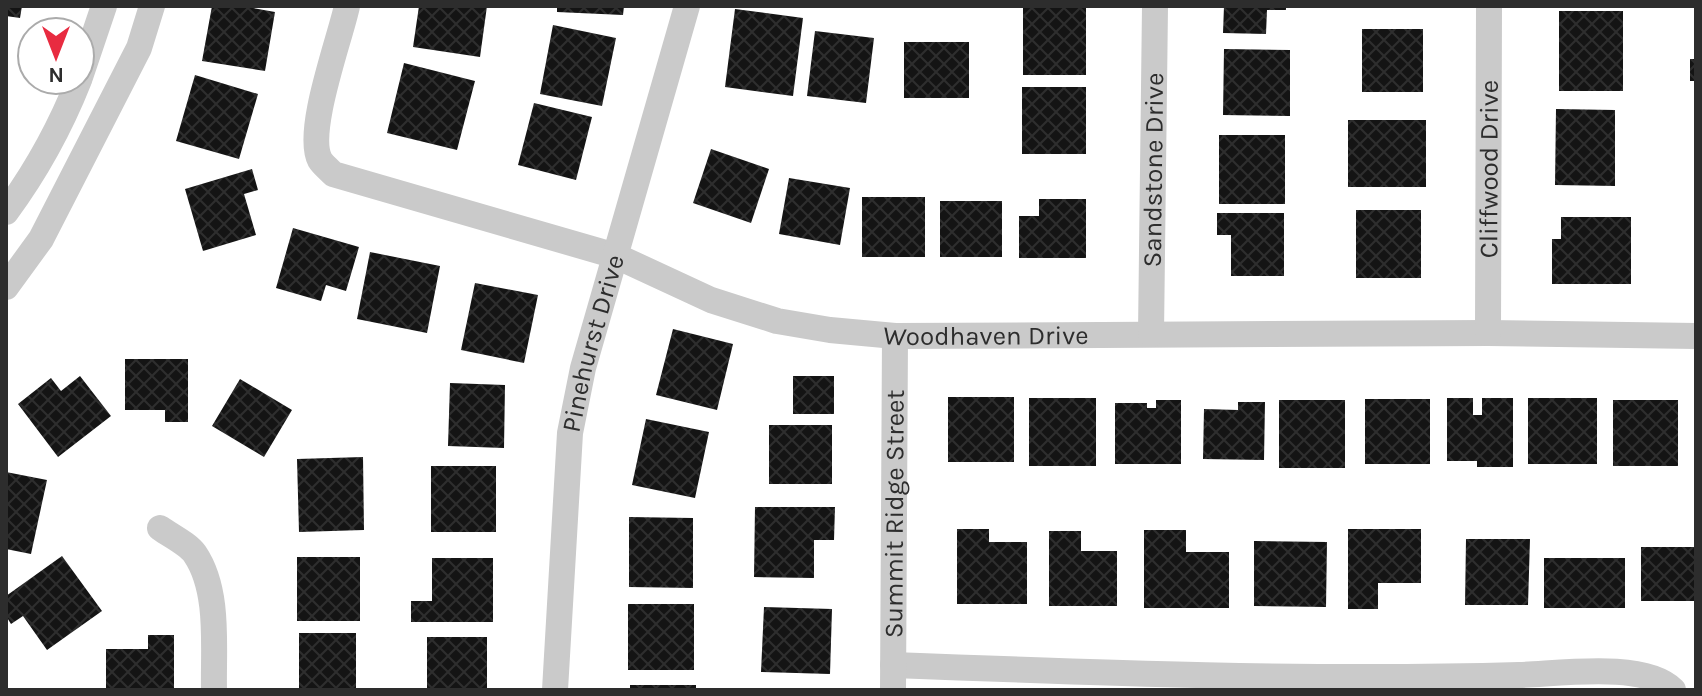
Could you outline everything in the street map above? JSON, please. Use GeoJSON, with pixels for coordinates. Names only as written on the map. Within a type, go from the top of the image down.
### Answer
{"type":"FeatureCollection","features":[{"type":"Feature","properties":{"kind":"street"},"geometry":{"type":"LineString","coordinates":[[96,29],[104,6]]}},
{"type":"Feature","properties":{"kind":"street"},"geometry":{"type":"LineString","coordinates":[[6,287],[41,239],[139,48],[152,6]]}},
{"type":"Feature","properties":{"kind":"street","name":"Woodhaven Drive"},"geometry":{"type":"LineString","coordinates":[[347,6],[318,115],[317,149],[320,160],[333,174],[616,256],[711,300],[777,321],[895,336],[1488,333],[1696,336]]}},
{"type":"Feature","properties":{"kind":"street","name":"Pinehurst Drive"},"geometry":{"type":"LineString","coordinates":[[555,690],[570,433],[583,368],[687,6]]}},
{"type":"Feature","properties":{"kind":"street","name":"Sandstone Drive"},"geometry":{"type":"LineString","coordinates":[[1151,334],[1155,6]]}},
{"type":"Feature","properties":{"kind":"street","name":"Cliffwood Drive"},"geometry":{"type":"LineString","coordinates":[[1488,333],[1489,6]]}},
{"type":"Feature","properties":{"kind":"street"},"geometry":{"type":"LineString","coordinates":[[6,212],[31,178],[61,125],[72,96]]}},
{"type":"Feature","properties":{"kind":"street","name":"Summit Ridge Street"},"geometry":{"type":"LineString","coordinates":[[893,678],[895,336]]}},
{"type":"Feature","properties":{"kind":"street"},"geometry":{"type":"LineString","coordinates":[[160,528],[195,552],[206,577],[212,602],[214,690]]}},
{"type":"Feature","properties":{"kind":"street"},"geometry":{"type":"LineString","coordinates":[[893,678],[1106,674],[1485,676],[1624,672],[1672,688]]}},
{"type":"Feature","properties":{"kind":"building"},"geometry":{"type":"Polygon","coordinates":[[[6,6],[22,6],[20,16],[6,16],[6,6]]]}},
{"type":"Feature","properties":{"kind":"building"},"geometry":{"type":"Polygon","coordinates":[[[212,6],[242,6],[275,12],[265,71],[202,61],[212,6]]]}},
{"type":"Feature","properties":{"kind":"building"},"geometry":{"type":"Polygon","coordinates":[[[419,6],[487,6],[480,57],[413,47],[419,6]]]}},
{"type":"Feature","properties":{"kind":"building"},"geometry":{"type":"Polygon","coordinates":[[[557,6],[624,6],[623,15],[557,12],[557,6]]]}},
{"type":"Feature","properties":{"kind":"building"},"geometry":{"type":"Polygon","coordinates":[[[1023,6],[1086,6],[1086,75],[1023,75],[1023,6]]]}},
{"type":"Feature","properties":{"kind":"building"},"geometry":{"type":"Polygon","coordinates":[[[1224,6],[1286,6],[1286,10],[1267,10],[1266,34],[1223,33],[1224,6]]]}},
{"type":"Feature","properties":{"kind":"building"},"geometry":{"type":"Polygon","coordinates":[[[735,9],[803,18],[793,96],[725,87],[735,9]]]}},
{"type":"Feature","properties":{"kind":"building"},"geometry":{"type":"Polygon","coordinates":[[[1559,11],[1623,11],[1623,91],[1559,91],[1559,11]]]}},
{"type":"Feature","properties":{"kind":"building"},"geometry":{"type":"Polygon","coordinates":[[[553,25],[616,38],[602,106],[540,94],[553,25]]]}},
{"type":"Feature","properties":{"kind":"building"},"geometry":{"type":"Polygon","coordinates":[[[1362,29],[1423,29],[1423,92],[1362,92],[1362,29]]]}},
{"type":"Feature","properties":{"kind":"building"},"geometry":{"type":"Polygon","coordinates":[[[815,31],[874,38],[866,103],[807,96],[815,31]]]}},
{"type":"Feature","properties":{"kind":"building"},"geometry":{"type":"Polygon","coordinates":[[[904,42],[969,42],[969,98],[904,98],[904,42]]]}},
{"type":"Feature","properties":{"kind":"building"},"geometry":{"type":"Polygon","coordinates":[[[1224,49],[1290,50],[1290,116],[1223,115],[1224,49]]]}},
{"type":"Feature","properties":{"kind":"building"},"geometry":{"type":"Polygon","coordinates":[[[1690,59],[1696,59],[1696,81],[1690,81],[1690,59]]]}},
{"type":"Feature","properties":{"kind":"building"},"geometry":{"type":"Polygon","coordinates":[[[404,63],[475,81],[457,150],[387,133],[404,63]]]}},
{"type":"Feature","properties":{"kind":"building"},"geometry":{"type":"Polygon","coordinates":[[[195,75],[258,94],[239,159],[176,141],[195,75]]]}},
{"type":"Feature","properties":{"kind":"building"},"geometry":{"type":"Polygon","coordinates":[[[1022,87],[1086,87],[1086,154],[1022,154],[1022,87]]]}},
{"type":"Feature","properties":{"kind":"building"},"geometry":{"type":"Polygon","coordinates":[[[534,103],[592,117],[576,180],[518,165],[534,103]]]}},
{"type":"Feature","properties":{"kind":"building"},"geometry":{"type":"Polygon","coordinates":[[[1556,109],[1615,110],[1615,186],[1555,185],[1556,109]]]}},
{"type":"Feature","properties":{"kind":"building"},"geometry":{"type":"Polygon","coordinates":[[[1348,120],[1426,120],[1426,187],[1348,187],[1348,120]]]}},
{"type":"Feature","properties":{"kind":"building"},"geometry":{"type":"Polygon","coordinates":[[[1219,135],[1285,135],[1285,204],[1219,204],[1219,135]]]}},
{"type":"Feature","properties":{"kind":"building"},"geometry":{"type":"Polygon","coordinates":[[[711,149],[769,169],[751,223],[693,203],[711,149]]]}},
{"type":"Feature","properties":{"kind":"building"},"geometry":{"type":"Polygon","coordinates":[[[252,169],[258,190],[244,194],[256,235],[203,251],[185,189],[252,169]]]}},
{"type":"Feature","properties":{"kind":"building"},"geometry":{"type":"Polygon","coordinates":[[[789,178],[850,188],[840,245],[779,234],[789,178]]]}},
{"type":"Feature","properties":{"kind":"building"},"geometry":{"type":"Polygon","coordinates":[[[862,197],[925,197],[925,257],[862,257],[862,197]]]}},
{"type":"Feature","properties":{"kind":"building"},"geometry":{"type":"Polygon","coordinates":[[[1039,199],[1086,199],[1086,258],[1019,258],[1019,216],[1039,216],[1039,199]]]}},
{"type":"Feature","properties":{"kind":"building"},"geometry":{"type":"Polygon","coordinates":[[[940,201],[1002,201],[1002,257],[940,257],[940,201]]]}},
{"type":"Feature","properties":{"kind":"building"},"geometry":{"type":"Polygon","coordinates":[[[1356,210],[1421,210],[1421,278],[1356,278],[1356,210]]]}},
{"type":"Feature","properties":{"kind":"building"},"geometry":{"type":"Polygon","coordinates":[[[1217,213],[1284,213],[1284,276],[1231,276],[1231,235],[1217,235],[1217,213]]]}},
{"type":"Feature","properties":{"kind":"building"},"geometry":{"type":"Polygon","coordinates":[[[1561,217],[1631,217],[1631,284],[1552,284],[1552,239],[1561,239],[1561,217]]]}},
{"type":"Feature","properties":{"kind":"building"},"geometry":{"type":"Polygon","coordinates":[[[293,228],[359,247],[346,291],[326,285],[321,301],[276,288],[293,228]]]}},
{"type":"Feature","properties":{"kind":"building"},"geometry":{"type":"Polygon","coordinates":[[[370,252],[440,266],[427,333],[357,319],[370,252]]]}},
{"type":"Feature","properties":{"kind":"building"},"geometry":{"type":"Polygon","coordinates":[[[475,283],[538,295],[524,363],[461,350],[475,283]]]}},
{"type":"Feature","properties":{"kind":"building"},"geometry":{"type":"Polygon","coordinates":[[[673,329],[733,344],[717,410],[656,395],[673,329]]]}},
{"type":"Feature","properties":{"kind":"building"},"geometry":{"type":"Polygon","coordinates":[[[125,359],[188,359],[188,422],[165,422],[165,410],[125,410],[125,359]]]}},
{"type":"Feature","properties":{"kind":"building"},"geometry":{"type":"Polygon","coordinates":[[[80,376],[111,416],[58,457],[18,404],[51,378],[61,391],[80,376]]]}},
{"type":"Feature","properties":{"kind":"building"},"geometry":{"type":"Polygon","coordinates":[[[793,376],[834,376],[834,414],[793,414],[793,376]]]}},
{"type":"Feature","properties":{"kind":"building"},"geometry":{"type":"Polygon","coordinates":[[[240,379],[292,410],[264,457],[212,426],[240,379]]]}},
{"type":"Feature","properties":{"kind":"building"},"geometry":{"type":"Polygon","coordinates":[[[450,383],[505,385],[504,448],[448,446],[450,383]]]}},
{"type":"Feature","properties":{"kind":"building"},"geometry":{"type":"Polygon","coordinates":[[[948,397],[1014,397],[1014,462],[948,462],[948,397]]]}},
{"type":"Feature","properties":{"kind":"building"},"geometry":{"type":"Polygon","coordinates":[[[1029,398],[1096,398],[1096,466],[1029,466],[1029,398]]]}},
{"type":"Feature","properties":{"kind":"building"},"geometry":{"type":"Polygon","coordinates":[[[1447,398],[1473,398],[1473,415],[1482,415],[1482,398],[1513,398],[1513,467],[1477,467],[1477,461],[1447,461],[1447,398]]]}},
{"type":"Feature","properties":{"kind":"building"},"geometry":{"type":"Polygon","coordinates":[[[1528,398],[1597,398],[1597,464],[1528,464],[1528,398]]]}},
{"type":"Feature","properties":{"kind":"building"},"geometry":{"type":"Polygon","coordinates":[[[1365,399],[1430,399],[1430,464],[1365,464],[1365,399]]]}},
{"type":"Feature","properties":{"kind":"building"},"geometry":{"type":"Polygon","coordinates":[[[1156,400],[1181,400],[1181,464],[1115,464],[1115,403],[1147,403],[1147,408],[1156,408],[1156,400]]]}},
{"type":"Feature","properties":{"kind":"building"},"geometry":{"type":"Polygon","coordinates":[[[1279,400],[1345,400],[1345,468],[1279,468],[1279,400]]]}},
{"type":"Feature","properties":{"kind":"building"},"geometry":{"type":"Polygon","coordinates":[[[1613,400],[1678,400],[1678,466],[1613,466],[1613,400]]]}},
{"type":"Feature","properties":{"kind":"building"},"geometry":{"type":"Polygon","coordinates":[[[1238,402],[1265,402],[1264,460],[1203,459],[1204,409],[1238,410],[1238,402]]]}},
{"type":"Feature","properties":{"kind":"building"},"geometry":{"type":"Polygon","coordinates":[[[646,419],[709,432],[695,498],[632,485],[646,419]]]}},
{"type":"Feature","properties":{"kind":"building"},"geometry":{"type":"Polygon","coordinates":[[[769,425],[832,425],[832,484],[769,484],[769,425]]]}},
{"type":"Feature","properties":{"kind":"building"},"geometry":{"type":"Polygon","coordinates":[[[363,457],[364,530],[299,532],[297,459],[363,457]]]}},
{"type":"Feature","properties":{"kind":"building"},"geometry":{"type":"Polygon","coordinates":[[[431,466],[496,466],[496,532],[431,532],[431,466]]]}},
{"type":"Feature","properties":{"kind":"building"},"geometry":{"type":"Polygon","coordinates":[[[6,472],[47,480],[31,554],[6,549],[6,472]]]}},
{"type":"Feature","properties":{"kind":"building"},"geometry":{"type":"Polygon","coordinates":[[[755,507],[835,507],[834,540],[814,540],[814,578],[754,577],[755,507]]]}},
{"type":"Feature","properties":{"kind":"building"},"geometry":{"type":"Polygon","coordinates":[[[629,517],[693,518],[693,588],[629,587],[629,517]]]}},
{"type":"Feature","properties":{"kind":"building"},"geometry":{"type":"Polygon","coordinates":[[[957,529],[989,529],[989,542],[1027,542],[1027,604],[957,604],[957,529]]]}},
{"type":"Feature","properties":{"kind":"building"},"geometry":{"type":"Polygon","coordinates":[[[1348,529],[1421,529],[1421,583],[1378,583],[1378,609],[1348,609],[1348,529]]]}},
{"type":"Feature","properties":{"kind":"building"},"geometry":{"type":"Polygon","coordinates":[[[1144,530],[1186,530],[1186,552],[1229,552],[1229,608],[1144,608],[1144,530]]]}},
{"type":"Feature","properties":{"kind":"building"},"geometry":{"type":"Polygon","coordinates":[[[1049,531],[1081,531],[1081,551],[1117,551],[1117,606],[1049,606],[1049,531]]]}},
{"type":"Feature","properties":{"kind":"building"},"geometry":{"type":"Polygon","coordinates":[[[1466,539],[1530,539],[1528,605],[1465,605],[1466,539]]]}},
{"type":"Feature","properties":{"kind":"building"},"geometry":{"type":"Polygon","coordinates":[[[1254,541],[1327,542],[1326,607],[1254,606],[1254,541]]]}},
{"type":"Feature","properties":{"kind":"building"},"geometry":{"type":"Polygon","coordinates":[[[1641,547],[1696,547],[1696,601],[1641,601],[1641,547]]]}},
{"type":"Feature","properties":{"kind":"building"},"geometry":{"type":"Polygon","coordinates":[[[62,556],[102,611],[47,650],[23,616],[11,624],[6,616],[6,596],[62,556]]]}},
{"type":"Feature","properties":{"kind":"building"},"geometry":{"type":"Polygon","coordinates":[[[297,557],[360,557],[360,621],[297,621],[297,557]]]}},
{"type":"Feature","properties":{"kind":"building"},"geometry":{"type":"Polygon","coordinates":[[[432,558],[493,558],[493,622],[411,622],[411,601],[432,601],[432,558]]]}},
{"type":"Feature","properties":{"kind":"building"},"geometry":{"type":"Polygon","coordinates":[[[1544,558],[1625,558],[1625,608],[1544,608],[1544,558]]]}},
{"type":"Feature","properties":{"kind":"building"},"geometry":{"type":"Polygon","coordinates":[[[628,604],[694,604],[694,670],[628,670],[628,604]]]}},
{"type":"Feature","properties":{"kind":"building"},"geometry":{"type":"Polygon","coordinates":[[[764,607],[832,609],[830,674],[761,672],[764,607]]]}},
{"type":"Feature","properties":{"kind":"building"},"geometry":{"type":"Polygon","coordinates":[[[299,633],[356,633],[356,690],[299,690],[299,633]]]}},
{"type":"Feature","properties":{"kind":"building"},"geometry":{"type":"Polygon","coordinates":[[[148,635],[174,635],[174,690],[106,690],[106,649],[148,649],[148,635]]]}},
{"type":"Feature","properties":{"kind":"building"},"geometry":{"type":"Polygon","coordinates":[[[427,637],[487,637],[487,690],[427,690],[427,637]]]}},
{"type":"Feature","properties":{"kind":"building"},"geometry":{"type":"Polygon","coordinates":[[[630,685],[696,685],[696,690],[630,690],[630,685]]]}}]}
